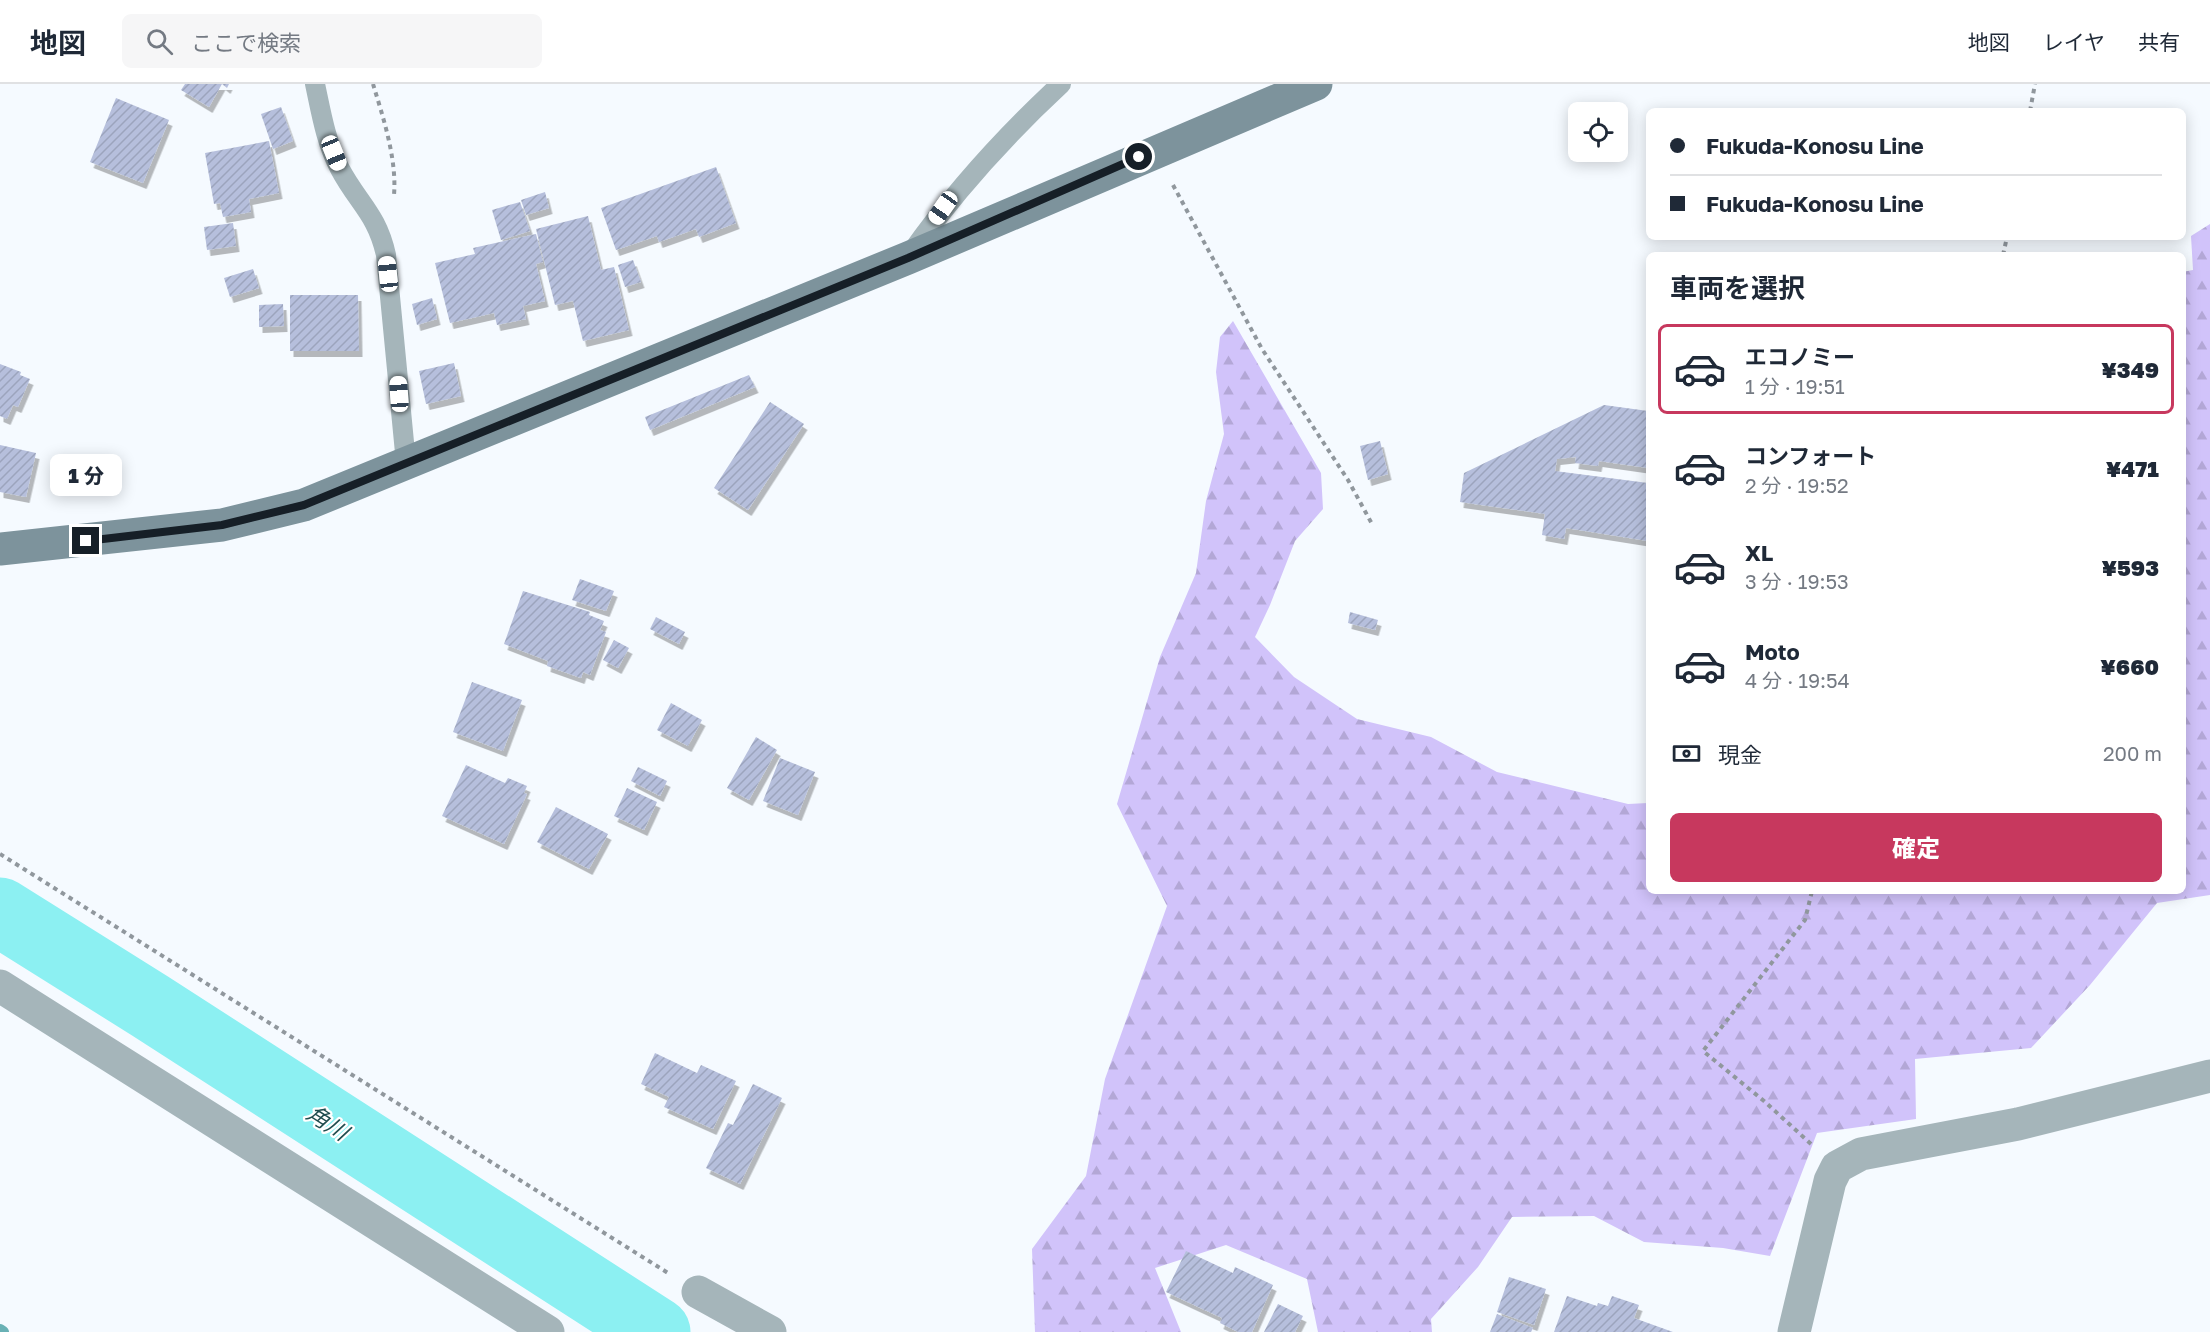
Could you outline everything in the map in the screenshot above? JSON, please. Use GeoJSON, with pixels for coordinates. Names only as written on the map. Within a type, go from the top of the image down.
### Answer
{"type":"FeatureCollection","features":[{"type":"Feature","properties":{"kind":"main road"},"geometry":{"type":"LineString","coordinates":[[0,549],[222,525],[304,505],[908,258],[1160,148],[1316,84]]}},
{"type":"Feature","properties":{"kind":"street"},"geometry":{"type":"LineString","coordinates":[[0,986],[548,1332]]}},
{"type":"Feature","properties":{"kind":"street"},"geometry":{"type":"LineString","coordinates":[[1794,1332],[1830,1181],[1837,1167],[1861,1154],[2018,1124],[2210,1076]]}},
{"type":"Feature","properties":{"kind":"street"},"geometry":{"type":"LineString","coordinates":[[698,1292],[770,1332]]}},
{"type":"Feature","properties":{"kind":"lane"},"geometry":{"type":"LineString","coordinates":[[315,84],[327,138],[340,169],[381,230],[386,255],[406,463]]}},
{"type":"Feature","properties":{"kind":"lane"},"geometry":{"type":"LineString","coordinates":[[908,258],[943,208],[1028,114],[1061,84]]}},
{"type":"Feature","properties":{"kind":"path"},"geometry":{"type":"LineString","coordinates":[[373,84],[381,108],[395,182],[386,255]]}},
{"type":"Feature","properties":{"kind":"path"},"geometry":{"type":"LineString","coordinates":[[2031,108],[2035,84]]}},
{"type":"Feature","properties":{"kind":"path"},"geometry":{"type":"LineString","coordinates":[[1160,148],[1167,175],[1262,349],[1348,480],[1372,524]]}},
{"type":"Feature","properties":{"kind":"path"},"geometry":{"type":"LineString","coordinates":[[0,854],[698,1292]]}},
{"type":"Feature","properties":{"kind":"path"},"geometry":{"type":"LineString","coordinates":[[1811,894],[1805,920],[1703,1051],[1764,1101],[1837,1167]]}},
{"type":"Feature","properties":{"kind":"green space"},"geometry":{"type":"Polygon","coordinates":[[[2210,224],[2210,895],[2157,903],[2090,985],[2031,1048],[1915,1059],[1916,1119],[1817,1133],[1770,1256],[1723,1248],[1644,1242],[1594,1216],[1512,1217],[1478,1267],[1431,1319],[1432,1332],[1318,1332],[1307,1279],[1226,1245],[1155,1268],[1181,1332],[1035,1332],[1032,1249],[1086,1176],[1105,1079],[1167,906],[1117,804],[1160,657],[1196,573],[1206,501],[1224,434],[1216,372],[1220,337],[1233,321],[1321,473],[1323,509],[1295,541],[1255,637],[1294,677],[1357,719],[1431,737],[1497,772],[1628,804],[1646,803],[1646,894],[2186,894],[2186,271],[2193,270],[2191,236],[2210,224]]]}},
{"type":"Feature","properties":{"kind":"building"},"geometry":{"type":"Polygon","coordinates":[[[185,84],[222,84],[209,107],[181,90],[185,84]]]}},
{"type":"Feature","properties":{"kind":"building"},"geometry":{"type":"Polygon","coordinates":[[[116,98],[169,120],[143,183],[90,162],[116,98]]]}},
{"type":"Feature","properties":{"kind":"building"},"geometry":{"type":"Polygon","coordinates":[[[281,107],[293,141],[273,149],[261,114],[281,107]]]}},
{"type":"Feature","properties":{"kind":"building"},"geometry":{"type":"Polygon","coordinates":[[[269,141],[279,193],[249,199],[251,212],[223,217],[220,203],[214,204],[205,153],[269,141]]]}},
{"type":"Feature","properties":{"kind":"building"},"geometry":{"type":"Polygon","coordinates":[[[716,167],[736,223],[699,237],[696,229],[659,242],[657,236],[616,250],[601,208],[716,167]]]}},
{"type":"Feature","properties":{"kind":"building"},"geometry":{"type":"Polygon","coordinates":[[[545,192],[549,208],[526,215],[521,200],[545,192]]]}},
{"type":"Feature","properties":{"kind":"building"},"geometry":{"type":"Polygon","coordinates":[[[520,202],[530,231],[501,240],[492,210],[520,202]]]}},
{"type":"Feature","properties":{"kind":"building"},"geometry":{"type":"Polygon","coordinates":[[[588,216],[601,270],[614,267],[629,330],[583,341],[573,301],[555,305],[536,229],[588,216]]]}},
{"type":"Feature","properties":{"kind":"building"},"geometry":{"type":"Polygon","coordinates":[[[233,223],[236,246],[207,250],[204,227],[233,223]]]}},
{"type":"Feature","properties":{"kind":"building"},"geometry":{"type":"Polygon","coordinates":[[[536,234],[543,262],[536,264],[545,301],[523,306],[526,319],[497,325],[494,313],[450,323],[435,263],[475,254],[473,248],[536,234]]]}},
{"type":"Feature","properties":{"kind":"building"},"geometry":{"type":"Polygon","coordinates":[[[633,260],[641,282],[625,287],[618,265],[633,260]]]}},
{"type":"Feature","properties":{"kind":"building"},"geometry":{"type":"Polygon","coordinates":[[[253,269],[259,288],[230,297],[224,278],[253,269]]]}},
{"type":"Feature","properties":{"kind":"building"},"geometry":{"type":"Polygon","coordinates":[[[290,295],[358,295],[359,351],[290,351],[290,295]]]}},
{"type":"Feature","properties":{"kind":"building"},"geometry":{"type":"Polygon","coordinates":[[[432,298],[437,319],[417,325],[412,304],[432,298]]]}},
{"type":"Feature","properties":{"kind":"building"},"geometry":{"type":"Polygon","coordinates":[[[283,304],[284,326],[259,327],[259,305],[283,304]]]}},
{"type":"Feature","properties":{"kind":"building"},"geometry":{"type":"Polygon","coordinates":[[[454,363],[461,396],[426,404],[419,371],[454,363]]]}},
{"type":"Feature","properties":{"kind":"building"},"geometry":{"type":"Polygon","coordinates":[[[0,364],[21,372],[20,375],[30,379],[18,407],[13,405],[7,419],[0,416],[0,364]]]}},
{"type":"Feature","properties":{"kind":"building"},"geometry":{"type":"Polygon","coordinates":[[[749,375],[755,387],[650,430],[645,417],[749,375]]]}},
{"type":"Feature","properties":{"kind":"building"},"geometry":{"type":"Polygon","coordinates":[[[770,402],[804,424],[748,510],[714,488],[770,402]]]}},
{"type":"Feature","properties":{"kind":"building"},"geometry":{"type":"Polygon","coordinates":[[[1604,405],[1646,411],[1646,468],[1599,461],[1598,466],[1575,463],[1576,457],[1557,459],[1555,471],[1646,483],[1646,541],[1566,528],[1564,539],[1542,535],[1545,514],[1460,502],[1464,473],[1604,405]]]}},
{"type":"Feature","properties":{"kind":"building"},"geometry":{"type":"Polygon","coordinates":[[[1380,441],[1388,474],[1368,480],[1360,446],[1380,441]]]}},
{"type":"Feature","properties":{"kind":"building"},"geometry":{"type":"Polygon","coordinates":[[[0,445],[36,453],[26,497],[0,492],[0,445]]]}},
{"type":"Feature","properties":{"kind":"building"},"geometry":{"type":"Polygon","coordinates":[[[580,579],[614,591],[606,611],[572,600],[580,579]]]}},
{"type":"Feature","properties":{"kind":"building"},"geometry":{"type":"Polygon","coordinates":[[[523,591],[590,612],[589,615],[604,621],[600,630],[606,632],[590,675],[583,672],[581,678],[547,666],[548,661],[504,644],[523,591]]]}},
{"type":"Feature","properties":{"kind":"building"},"geometry":{"type":"Polygon","coordinates":[[[1350,612],[1378,620],[1375,630],[1348,623],[1350,612]]]}},
{"type":"Feature","properties":{"kind":"building"},"geometry":{"type":"Polygon","coordinates":[[[656,617],[685,632],[679,644],[650,629],[656,617]]]}},
{"type":"Feature","properties":{"kind":"building"},"geometry":{"type":"Polygon","coordinates":[[[614,640],[629,648],[618,668],[603,660],[614,640]]]}},
{"type":"Feature","properties":{"kind":"building"},"geometry":{"type":"Polygon","coordinates":[[[472,682],[522,700],[503,751],[453,732],[472,682]]]}},
{"type":"Feature","properties":{"kind":"building"},"geometry":{"type":"Polygon","coordinates":[[[671,703],[702,720],[688,746],[657,730],[671,703]]]}},
{"type":"Feature","properties":{"kind":"building"},"geometry":{"type":"Polygon","coordinates":[[[756,737],[777,750],[749,800],[727,788],[756,737]]]}},
{"type":"Feature","properties":{"kind":"building"},"geometry":{"type":"Polygon","coordinates":[[[780,758],[815,772],[798,815],[763,801],[780,758]]]}},
{"type":"Feature","properties":{"kind":"building"},"geometry":{"type":"Polygon","coordinates":[[[466,765],[505,783],[508,778],[527,786],[524,793],[527,794],[504,844],[442,816],[466,765]]]}},
{"type":"Feature","properties":{"kind":"building"},"geometry":{"type":"Polygon","coordinates":[[[638,767],[667,781],[660,796],[631,781],[638,767]]]}},
{"type":"Feature","properties":{"kind":"building"},"geometry":{"type":"Polygon","coordinates":[[[627,788],[657,802],[644,830],[614,816],[627,788]]]}},
{"type":"Feature","properties":{"kind":"building"},"geometry":{"type":"Polygon","coordinates":[[[556,807],[608,834],[589,869],[537,842],[556,807]]]}},
{"type":"Feature","properties":{"kind":"building"},"geometry":{"type":"Polygon","coordinates":[[[655,1053],[697,1073],[701,1065],[736,1081],[713,1129],[664,1107],[669,1097],[641,1084],[655,1053]]]}},
{"type":"Feature","properties":{"kind":"building"},"geometry":{"type":"Polygon","coordinates":[[[753,1084],[782,1098],[740,1184],[706,1168],[728,1123],[733,1125],[753,1084]]]}},
{"type":"Feature","properties":{"kind":"building"},"geometry":{"type":"Polygon","coordinates":[[[1186,1251],[1233,1273],[1235,1267],[1273,1285],[1252,1332],[1238,1332],[1220,1323],[1222,1318],[1166,1292],[1186,1251]]]}},
{"type":"Feature","properties":{"kind":"building"},"geometry":{"type":"Polygon","coordinates":[[[1509,1277],[1546,1289],[1534,1325],[1497,1312],[1509,1277]]]}},
{"type":"Feature","properties":{"kind":"building"},"geometry":{"type":"Polygon","coordinates":[[[1567,1296],[1597,1306],[1598,1303],[1608,1306],[1612,1296],[1639,1305],[1634,1318],[1673,1332],[1554,1332],[1567,1296]]]}},
{"type":"Feature","properties":{"kind":"building"},"geometry":{"type":"Polygon","coordinates":[[[1278,1304],[1303,1316],[1295,1332],[1264,1332],[1278,1304]]]}},
{"type":"Feature","properties":{"kind":"building"},"geometry":{"type":"Polygon","coordinates":[[[1497,1314],[1533,1328],[1531,1332],[1490,1332],[1497,1314]]]}},
{"type":"Feature","properties":{"kind":"waterway","name":"角川"},"geometry":{"type":"LineString","coordinates":[[0,912],[656,1332]]}},
{"type":"Feature","properties":{"kind":"route"},"geometry":{"type":"LineString","coordinates":[[86,541],[222,525],[304,505],[908,258],[1139,157]]}}]}
